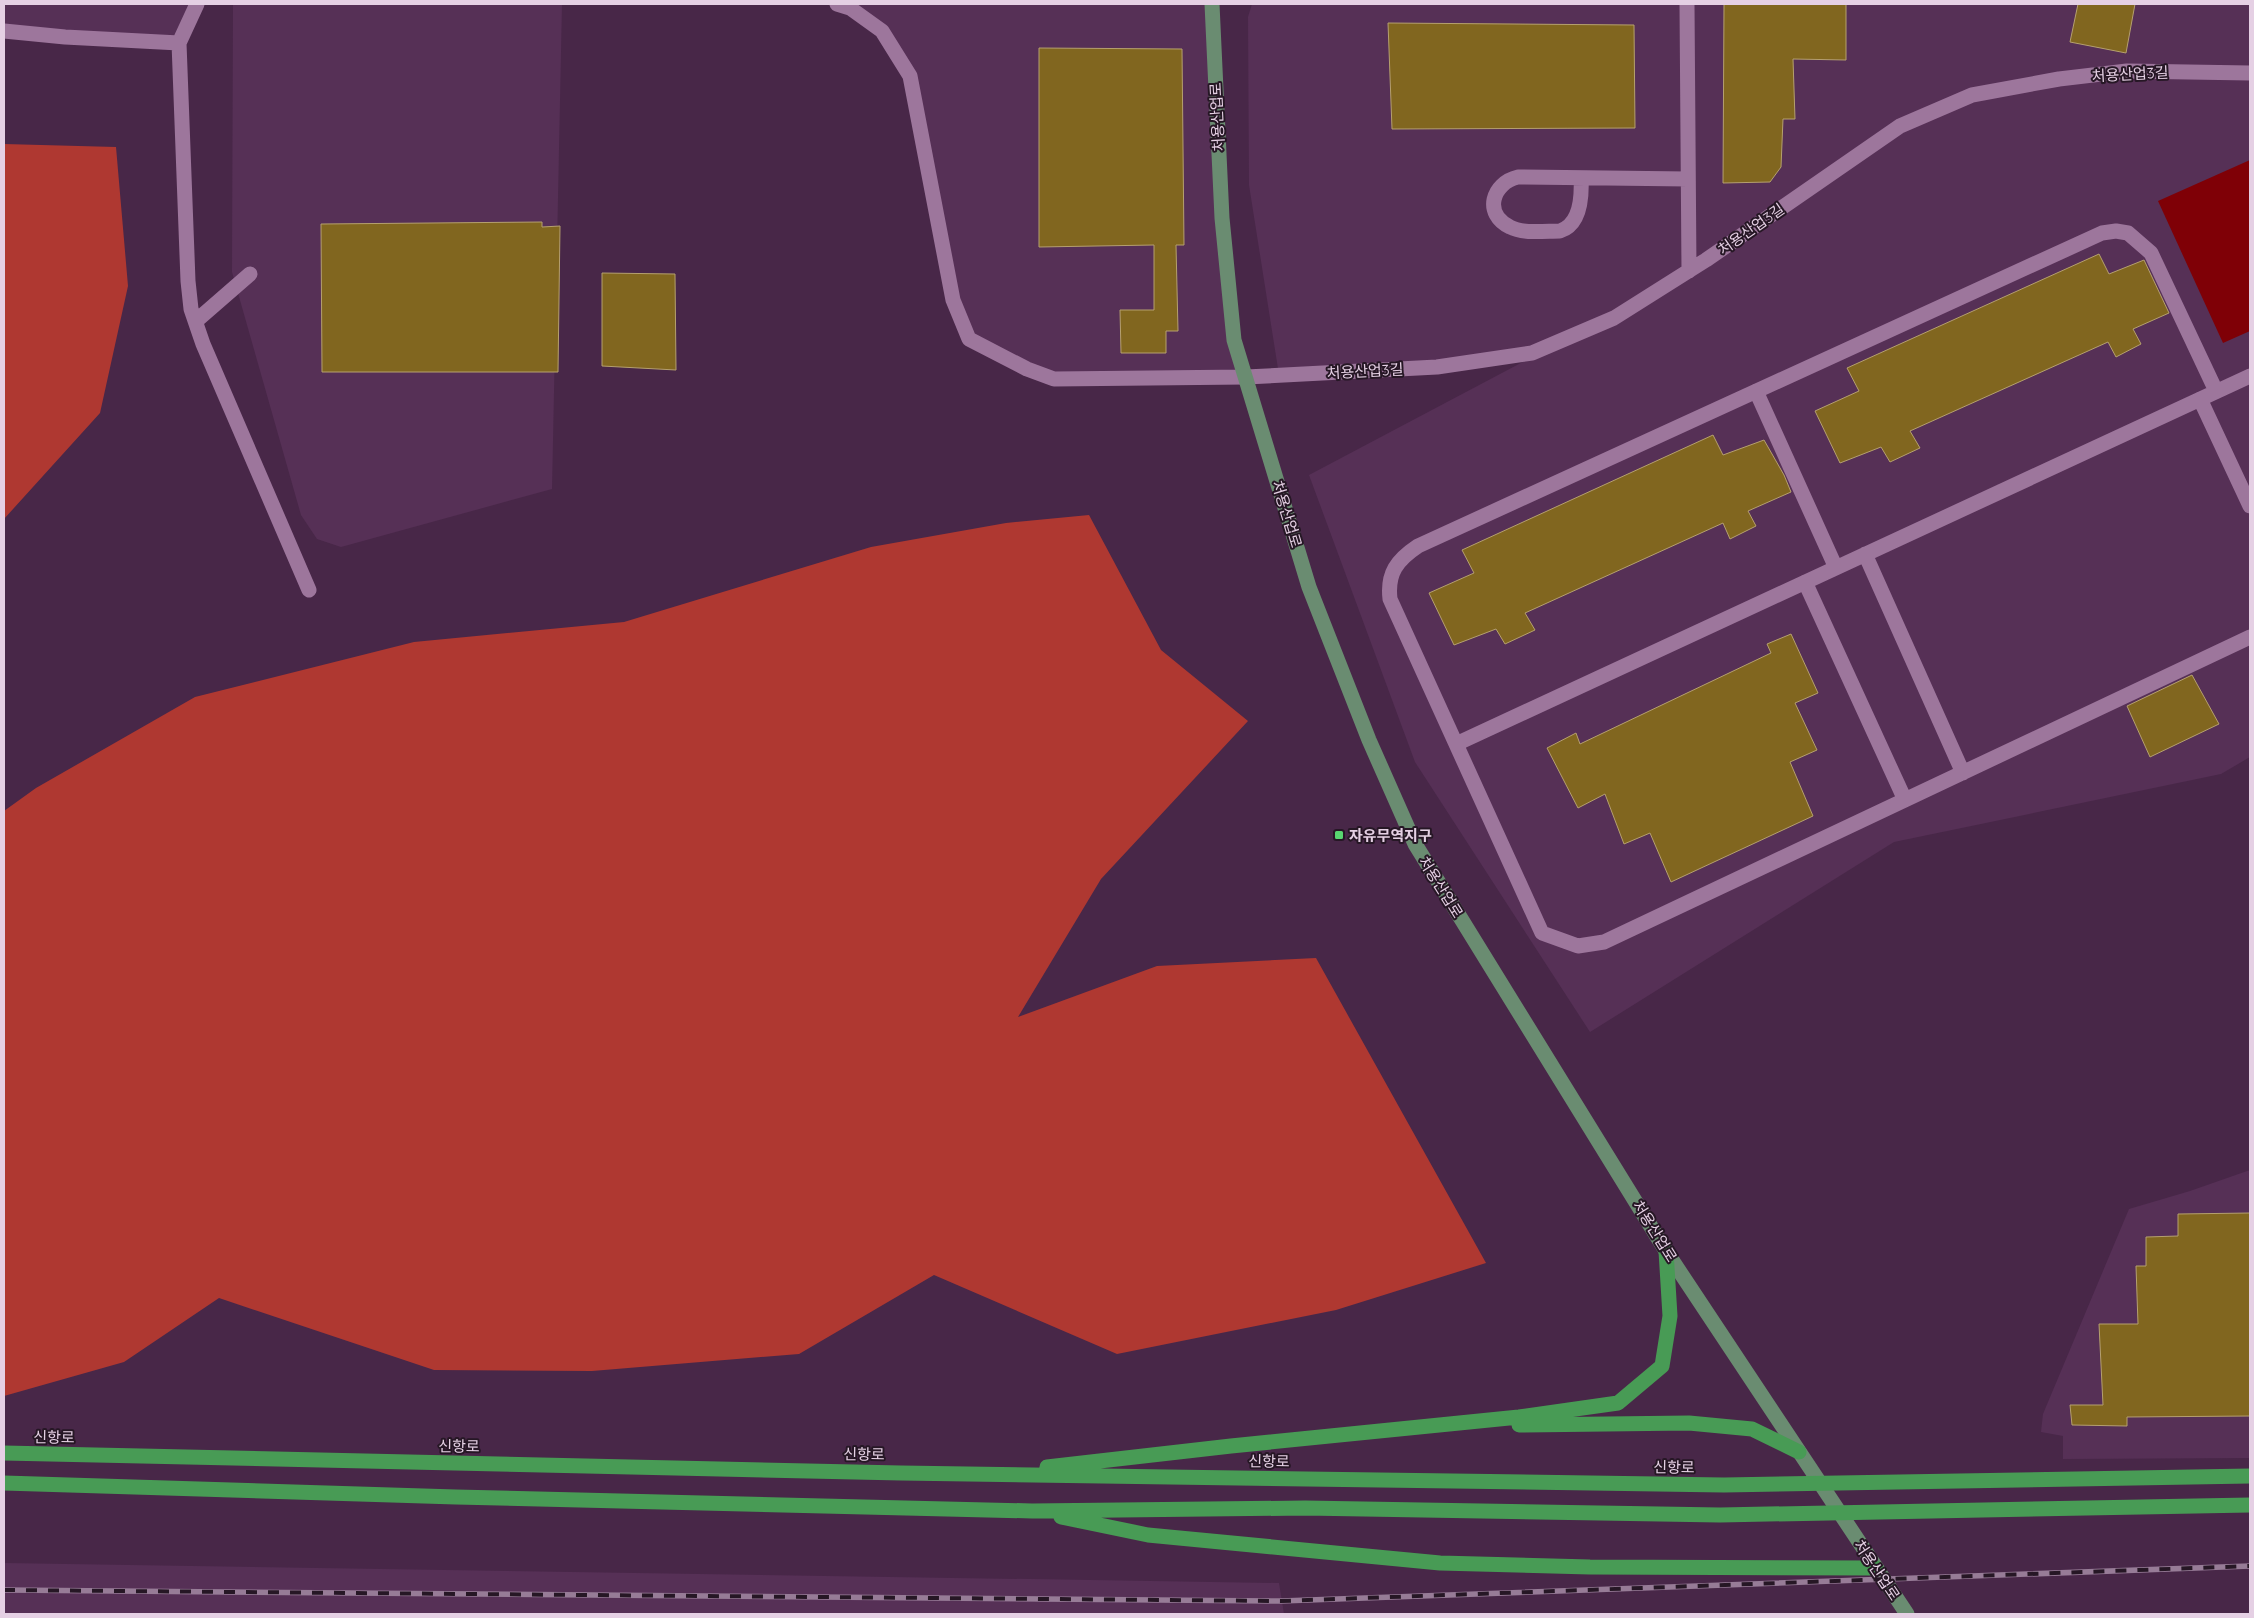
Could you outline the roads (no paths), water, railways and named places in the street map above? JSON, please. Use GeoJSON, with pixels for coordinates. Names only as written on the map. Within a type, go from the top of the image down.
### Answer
{"type":"FeatureCollection","features":[{"type":"Feature","properties":{"kind":"highway"},"geometry":{"type":"LineString","coordinates":[[985,1474],[1231,1446],[1518,1417],[1618,1403],[1662,1366],[1670,1316],[1666,1251]]}},
{"type":"Feature","properties":{"kind":"highway"},"geometry":{"type":"LineString","coordinates":[[1415,1428],[1689,1423],[1752,1429],[1799,1452]]}},
{"type":"Feature","properties":{"kind":"highway","name":"신항로"},"geometry":{"type":"LineString","coordinates":[[4,1453],[985,1474],[1724,1485],[2250,1476]]}},
{"type":"Feature","properties":{"kind":"highway"},"geometry":{"type":"LineString","coordinates":[[4,1483],[495,1498],[1032,1511],[1305,1508],[1720,1515],[2250,1505]]}},
{"type":"Feature","properties":{"kind":"highway"},"geometry":{"type":"LineString","coordinates":[[1032,1511],[1148,1535],[1440,1564],[1590,1567],[1876,1568]]}},
{"type":"Feature","properties":{"kind":"main road","name":"처용산업로"},"geometry":{"type":"LineString","coordinates":[[1212,4],[1222,218],[1234,340],[1309,587],[1370,740],[1415,844],[1666,1251],[1907,1614]]}},
{"type":"Feature","properties":{"kind":"street"},"geometry":{"type":"LineString","coordinates":[[197,4],[179,43],[188,281],[191,308],[204,344],[309,590]]}},
{"type":"Feature","properties":{"kind":"street","name":"처용산업3길"},"geometry":{"type":"LineString","coordinates":[[837,4],[850,8],[882,31],[910,76],[953,300],[969,339],[1027,369],[1054,379],[1246,377],[1437,367],[1532,354],[1614,318],[1689,271],[1900,126],[1972,95],[2059,79],[2128,71],[2250,74]]}},
{"type":"Feature","properties":{"kind":"street"},"geometry":{"type":"LineString","coordinates":[[1687,4],[1689,271]]}},
{"type":"Feature","properties":{"kind":"street"},"geometry":{"type":"LineString","coordinates":[[4,31],[65,37],[179,43]]}},
{"type":"Feature","properties":{"kind":"street"},"geometry":{"type":"LineString","coordinates":[[1582,178],[1582,192],[1578,212],[1567,229],[1560,231],[1515,230],[1508,227],[1496,215],[1494,209],[1496,191],[1508,179],[1518,177],[1582,178],[1688,180]]}},
{"type":"Feature","properties":{"kind":"street"},"geometry":{"type":"LineString","coordinates":[[2216,392],[2151,253],[2128,234],[2116,231],[2102,233],[1418,546],[1402,557],[1393,572],[1388,586],[1390,599],[1542,933],[1578,946],[1604,942],[2250,637]]}},
{"type":"Feature","properties":{"kind":"street"},"geometry":{"type":"LineString","coordinates":[[196,321],[250,274]]}},
{"type":"Feature","properties":{"kind":"street"},"geometry":{"type":"LineString","coordinates":[[1456,744],[2250,376]]}},
{"type":"Feature","properties":{"kind":"street"},"geometry":{"type":"LineString","coordinates":[[1756,392],[1836,568]]}},
{"type":"Feature","properties":{"kind":"street"},"geometry":{"type":"LineString","coordinates":[[2200,399],[2250,506]]}},
{"type":"Feature","properties":{"kind":"street"},"geometry":{"type":"LineString","coordinates":[[1865,554],[1962,772]]}},
{"type":"Feature","properties":{"kind":"street"},"geometry":{"type":"LineString","coordinates":[[1805,582],[1906,800]]}},
{"type":"Feature","properties":{"kind":"railway"},"geometry":{"type":"LineString","coordinates":[[4,1590],[1281,1601],[2250,1566]]}},
{"type":"Feature","properties":{"kind":"place","name":"자유무역지구"},"geometry":{"type":"Point","coordinates":[1339,835]}}]}
